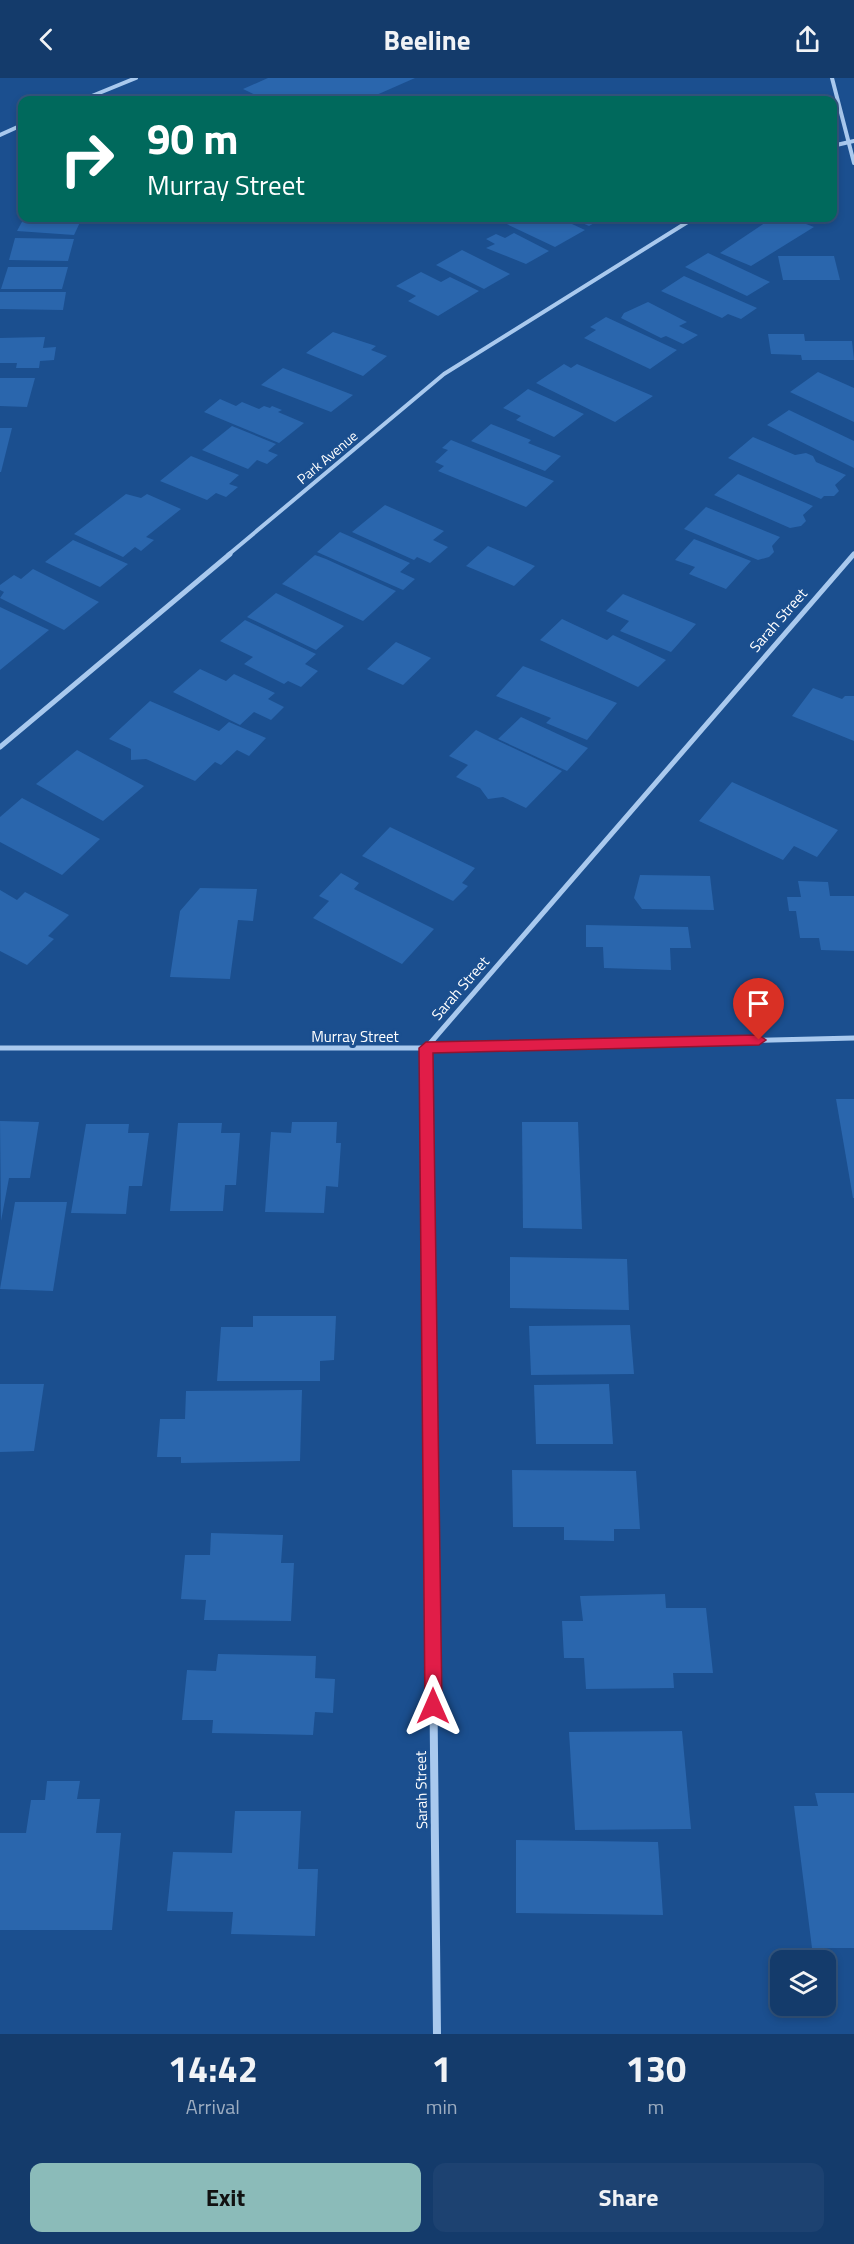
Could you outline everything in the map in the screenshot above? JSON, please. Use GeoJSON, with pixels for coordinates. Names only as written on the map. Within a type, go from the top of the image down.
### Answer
{"type":"FeatureCollection","features":[{"type":"Feature","properties":{"kind":"street"},"geometry":{"type":"LineString","coordinates":[[92,96],[136,78]]}},
{"type":"Feature","properties":{"kind":"street"},"geometry":{"type":"LineString","coordinates":[[832,78],[837,96]]}},
{"type":"Feature","properties":{"kind":"street"},"geometry":{"type":"LineString","coordinates":[[837,98],[854,163]]}},
{"type":"Feature","properties":{"kind":"street"},"geometry":{"type":"LineString","coordinates":[[0,135],[18,127]]}},
{"type":"Feature","properties":{"kind":"street"},"geometry":{"type":"LineString","coordinates":[[837,144],[854,141]]}},
{"type":"Feature","properties":{"kind":"street","name":"Park Avenue"},"geometry":{"type":"LineString","coordinates":[[0,747],[444,375],[688,222]]}},
{"type":"Feature","properties":{"kind":"street","name":"Sarah Street"},"geometry":{"type":"LineString","coordinates":[[436,2034],[426,1048],[854,554]]}},
{"type":"Feature","properties":{"kind":"street","name":"Murray Street"},"geometry":{"type":"LineString","coordinates":[[0,1048],[426,1048],[854,1038]]}},
{"type":"Feature","properties":{"kind":"building"},"geometry":{"type":"Polygon","coordinates":[[[268,78],[415,78],[374,96],[258,96],[243,89],[268,78]]]}},
{"type":"Feature","properties":{"kind":"building"},"geometry":{"type":"Polygon","coordinates":[[[22,222],[80,222],[74,235],[17,231],[22,222]]]}},
{"type":"Feature","properties":{"kind":"building"},"geometry":{"type":"Polygon","coordinates":[[[502,222],[568,222],[585,230],[555,247],[502,222]]]}},
{"type":"Feature","properties":{"kind":"building"},"geometry":{"type":"Polygon","coordinates":[[[580,222],[596,222],[589,226],[580,222]]]}},
{"type":"Feature","properties":{"kind":"building"},"geometry":{"type":"Polygon","coordinates":[[[766,222],[801,222],[814,227],[751,266],[720,253],[766,222]]]}},
{"type":"Feature","properties":{"kind":"building"},"geometry":{"type":"Polygon","coordinates":[[[514,233],[549,251],[526,264],[486,248],[495,244],[486,239],[496,234],[505,238],[514,233]]]}},
{"type":"Feature","properties":{"kind":"building"},"geometry":{"type":"Polygon","coordinates":[[[15,238],[74,239],[68,261],[9,260],[15,238]]]}},
{"type":"Feature","properties":{"kind":"building"},"geometry":{"type":"Polygon","coordinates":[[[462,250],[510,274],[484,289],[436,265],[462,250]]]}},
{"type":"Feature","properties":{"kind":"building"},"geometry":{"type":"Polygon","coordinates":[[[708,253],[770,282],[747,296],[685,267],[708,253]]]}},
{"type":"Feature","properties":{"kind":"building"},"geometry":{"type":"Polygon","coordinates":[[[778,256],[834,256],[840,280],[783,280],[778,256]]]}},
{"type":"Feature","properties":{"kind":"building"},"geometry":{"type":"Polygon","coordinates":[[[8,267],[68,267],[62,289],[1,289],[8,267]]]}},
{"type":"Feature","properties":{"kind":"building"},"geometry":{"type":"Polygon","coordinates":[[[421,272],[441,282],[450,277],[479,291],[438,316],[408,301],[416,296],[396,286],[421,272]]]}},
{"type":"Feature","properties":{"kind":"building"},"geometry":{"type":"Polygon","coordinates":[[[684,276],[757,308],[741,319],[728,314],[722,318],[661,291],[684,276]]]}},
{"type":"Feature","properties":{"kind":"building"},"geometry":{"type":"Polygon","coordinates":[[[0,292],[66,292],[63,310],[0,309],[0,292]]]}},
{"type":"Feature","properties":{"kind":"building"},"geometry":{"type":"Polygon","coordinates":[[[648,302],[687,322],[679,326],[698,335],[683,344],[666,336],[661,338],[621,318],[624,313],[648,302]]]}},
{"type":"Feature","properties":{"kind":"building"},"geometry":{"type":"Polygon","coordinates":[[[606,317],[677,350],[650,369],[584,338],[596,330],[590,327],[606,317]]]}},
{"type":"Feature","properties":{"kind":"building"},"geometry":{"type":"Polygon","coordinates":[[[333,332],[376,346],[371,350],[387,356],[363,376],[306,353],[333,332]]]}},
{"type":"Feature","properties":{"kind":"building"},"geometry":{"type":"Polygon","coordinates":[[[768,334],[804,334],[805,341],[852,341],[854,360],[802,360],[801,355],[771,354],[768,334]]]}},
{"type":"Feature","properties":{"kind":"building"},"geometry":{"type":"Polygon","coordinates":[[[45,337],[43,348],[56,347],[54,360],[40,361],[39,368],[16,368],[17,363],[0,363],[0,338],[45,337]]]}},
{"type":"Feature","properties":{"kind":"building"},"geometry":{"type":"Polygon","coordinates":[[[564,364],[571,368],[577,364],[653,396],[615,422],[536,383],[564,364]]]}},
{"type":"Feature","properties":{"kind":"building"},"geometry":{"type":"Polygon","coordinates":[[[283,368],[353,395],[331,412],[261,385],[283,368]]]}},
{"type":"Feature","properties":{"kind":"building"},"geometry":{"type":"Polygon","coordinates":[[[818,372],[854,388],[854,422],[790,392],[818,372]]]}},
{"type":"Feature","properties":{"kind":"building"},"geometry":{"type":"Polygon","coordinates":[[[0,378],[35,378],[27,407],[0,406],[0,378]]]}},
{"type":"Feature","properties":{"kind":"building"},"geometry":{"type":"Polygon","coordinates":[[[528,389],[584,414],[554,437],[516,420],[521,416],[503,408],[528,389]]]}},
{"type":"Feature","properties":{"kind":"building"},"geometry":{"type":"Polygon","coordinates":[[[220,399],[236,406],[242,402],[259,409],[272,406],[282,410],[278,412],[304,423],[279,443],[204,412],[220,399]]]}},
{"type":"Feature","properties":{"kind":"building"},"geometry":{"type":"Polygon","coordinates":[[[789,410],[854,441],[854,468],[767,425],[789,410]]]}},
{"type":"Feature","properties":{"kind":"building"},"geometry":{"type":"Polygon","coordinates":[[[491,424],[531,440],[528,443],[561,456],[545,471],[471,441],[491,424]]]}},
{"type":"Feature","properties":{"kind":"building"},"geometry":{"type":"Polygon","coordinates":[[[232,426],[276,444],[268,451],[278,455],[267,464],[257,460],[248,469],[202,450],[232,426]]]}},
{"type":"Feature","properties":{"kind":"building"},"geometry":{"type":"Polygon","coordinates":[[[0,428],[12,428],[1,472],[0,472],[0,428]]]}},
{"type":"Feature","properties":{"kind":"building"},"geometry":{"type":"Polygon","coordinates":[[[753,437],[795,455],[806,453],[813,456],[816,462],[846,475],[835,485],[839,491],[834,496],[824,496],[821,499],[728,458],[753,437]]]}},
{"type":"Feature","properties":{"kind":"building"},"geometry":{"type":"Polygon","coordinates":[[[451,440],[554,481],[526,507],[438,471],[444,466],[435,462],[448,450],[442,448],[451,440]]]}},
{"type":"Feature","properties":{"kind":"building"},"geometry":{"type":"Polygon","coordinates":[[[191,456],[239,475],[229,484],[238,487],[226,497],[216,493],[207,500],[160,481],[191,456]]]}},
{"type":"Feature","properties":{"kind":"building"},"geometry":{"type":"Polygon","coordinates":[[[738,474],[813,506],[803,515],[806,521],[801,526],[790,528],[714,495],[738,474]]]}},
{"type":"Feature","properties":{"kind":"building"},"geometry":{"type":"Polygon","coordinates":[[[126,494],[141,498],[147,494],[181,509],[146,537],[154,540],[141,551],[135,547],[123,557],[74,534],[126,494]]]}},
{"type":"Feature","properties":{"kind":"building"},"geometry":{"type":"Polygon","coordinates":[[[385,505],[444,531],[433,540],[448,547],[430,563],[417,557],[414,560],[352,532],[385,505]]]}},
{"type":"Feature","properties":{"kind":"building"},"geometry":{"type":"Polygon","coordinates":[[[706,507],[780,537],[772,546],[774,552],[769,557],[758,560],[684,529],[706,507]]]}},
{"type":"Feature","properties":{"kind":"building"},"geometry":{"type":"Polygon","coordinates":[[[340,532],[410,563],[400,572],[415,579],[403,590],[317,552],[340,532]]]}},
{"type":"Feature","properties":{"kind":"building"},"geometry":{"type":"Polygon","coordinates":[[[694,539],[751,561],[726,589],[689,574],[695,567],[675,560],[694,539]]]}},
{"type":"Feature","properties":{"kind":"building"},"geometry":{"type":"Polygon","coordinates":[[[73,540],[128,564],[100,587],[45,562],[73,540]]]}},
{"type":"Feature","properties":{"kind":"building"},"geometry":{"type":"Polygon","coordinates":[[[488,546],[535,566],[514,586],[466,566],[488,546]]]}},
{"type":"Feature","properties":{"kind":"building"},"geometry":{"type":"Polygon","coordinates":[[[315,555],[396,591],[363,621],[282,584],[315,555]]]}},
{"type":"Feature","properties":{"kind":"building"},"geometry":{"type":"Polygon","coordinates":[[[33,569],[99,602],[64,630],[0,598],[4,592],[0,590],[0,585],[14,575],[21,579],[33,569]]]}},
{"type":"Feature","properties":{"kind":"building"},"geometry":{"type":"Polygon","coordinates":[[[276,593],[344,626],[316,650],[247,617],[276,593]]]}},
{"type":"Feature","properties":{"kind":"building"},"geometry":{"type":"Polygon","coordinates":[[[623,594],[696,624],[671,652],[620,631],[629,621],[606,611],[623,594]]]}},
{"type":"Feature","properties":{"kind":"building"},"geometry":{"type":"Polygon","coordinates":[[[0,607],[49,630],[0,670],[0,607]]]}},
{"type":"Feature","properties":{"kind":"building"},"geometry":{"type":"Polygon","coordinates":[[[562,619],[607,640],[613,635],[666,660],[638,687],[540,640],[562,619]]]}},
{"type":"Feature","properties":{"kind":"building"},"geometry":{"type":"Polygon","coordinates":[[[245,620],[316,654],[305,664],[318,671],[301,687],[288,681],[284,684],[244,664],[253,657],[220,641],[245,620]]]}},
{"type":"Feature","properties":{"kind":"building"},"geometry":{"type":"Polygon","coordinates":[[[396,642],[431,658],[403,685],[367,669],[396,642]]]}},
{"type":"Feature","properties":{"kind":"building"},"geometry":{"type":"Polygon","coordinates":[[[523,666],[617,703],[587,740],[546,723],[551,718],[496,696],[523,666]]]}},
{"type":"Feature","properties":{"kind":"building"},"geometry":{"type":"Polygon","coordinates":[[[200,669],[226,681],[234,674],[275,693],[268,699],[284,707],[271,720],[254,712],[240,725],[173,692],[200,669]]]}},
{"type":"Feature","properties":{"kind":"building"},"geometry":{"type":"Polygon","coordinates":[[[813,688],[842,699],[845,696],[854,696],[854,741],[792,716],[813,688]]]}},
{"type":"Feature","properties":{"kind":"building"},"geometry":{"type":"Polygon","coordinates":[[[150,701],[219,731],[229,722],[266,738],[249,756],[237,750],[221,765],[215,762],[195,781],[146,759],[131,760],[131,749],[109,739],[150,701]]]}},
{"type":"Feature","properties":{"kind":"building"},"geometry":{"type":"Polygon","coordinates":[[[521,717],[588,748],[567,771],[498,739],[521,717]]]}},
{"type":"Feature","properties":{"kind":"building"},"geometry":{"type":"Polygon","coordinates":[[[476,730],[562,771],[526,808],[503,797],[488,799],[480,788],[456,777],[468,765],[449,756],[476,730]]]}},
{"type":"Feature","properties":{"kind":"building"},"geometry":{"type":"Polygon","coordinates":[[[77,750],[144,786],[103,821],[36,784],[77,750]]]}},
{"type":"Feature","properties":{"kind":"building"},"geometry":{"type":"Polygon","coordinates":[[[732,782],[838,830],[817,857],[794,846],[783,860],[699,821],[732,782]]]}},
{"type":"Feature","properties":{"kind":"building"},"geometry":{"type":"Polygon","coordinates":[[[22,798],[100,839],[62,875],[0,842],[0,817],[22,798]]]}},
{"type":"Feature","properties":{"kind":"building"},"geometry":{"type":"Polygon","coordinates":[[[390,827],[475,868],[462,883],[468,886],[453,901],[362,856],[390,827]]]}},
{"type":"Feature","properties":{"kind":"building"},"geometry":{"type":"Polygon","coordinates":[[[341,873],[359,883],[354,889],[434,929],[402,964],[313,918],[329,901],[319,896],[341,873]]]}},
{"type":"Feature","properties":{"kind":"building"},"geometry":{"type":"Polygon","coordinates":[[[640,875],[710,876],[714,910],[642,909],[634,898],[640,875]]]}},
{"type":"Feature","properties":{"kind":"building"},"geometry":{"type":"Polygon","coordinates":[[[798,881],[828,882],[830,896],[854,896],[854,951],[821,950],[819,938],[800,938],[796,911],[789,911],[787,897],[801,897],[798,881]]]}},
{"type":"Feature","properties":{"kind":"building"},"geometry":{"type":"Polygon","coordinates":[[[200,888],[257,889],[253,921],[238,920],[230,979],[170,977],[180,911],[200,888]]]}},
{"type":"Feature","properties":{"kind":"building"},"geometry":{"type":"Polygon","coordinates":[[[0,890],[17,900],[25,892],[69,915],[48,936],[54,939],[27,965],[0,951],[0,890]]]}},
{"type":"Feature","properties":{"kind":"building"},"geometry":{"type":"Polygon","coordinates":[[[586,925],[688,927],[691,948],[670,948],[671,970],[604,968],[603,947],[586,947],[586,925]]]}},
{"type":"Feature","properties":{"kind":"building"},"geometry":{"type":"Polygon","coordinates":[[[836,1099],[854,1099],[854,1198],[853,1198],[836,1099]]]}},
{"type":"Feature","properties":{"kind":"building"},"geometry":{"type":"Polygon","coordinates":[[[0,1121],[39,1122],[30,1178],[9,1178],[1,1221],[0,1121]]]}},
{"type":"Feature","properties":{"kind":"building"},"geometry":{"type":"Polygon","coordinates":[[[292,1122],[337,1122],[336,1143],[341,1143],[338,1187],[326,1186],[324,1213],[265,1212],[271,1132],[291,1133],[292,1122]]]}},
{"type":"Feature","properties":{"kind":"building"},"geometry":{"type":"Polygon","coordinates":[[[522,1122],[578,1122],[582,1229],[523,1228],[522,1122]]]}},
{"type":"Feature","properties":{"kind":"building"},"geometry":{"type":"Polygon","coordinates":[[[178,1123],[222,1123],[221,1133],[240,1133],[236,1185],[225,1185],[223,1211],[170,1211],[178,1123]]]}},
{"type":"Feature","properties":{"kind":"building"},"geometry":{"type":"Polygon","coordinates":[[[86,1124],[129,1124],[128,1133],[149,1133],[142,1186],[129,1186],[126,1214],[71,1213],[86,1124]]]}},
{"type":"Feature","properties":{"kind":"building"},"geometry":{"type":"Polygon","coordinates":[[[15,1202],[67,1202],[53,1291],[0,1289],[15,1202]]]}},
{"type":"Feature","properties":{"kind":"building"},"geometry":{"type":"Polygon","coordinates":[[[510,1257],[627,1259],[629,1310],[510,1308],[510,1257]]]}},
{"type":"Feature","properties":{"kind":"building"},"geometry":{"type":"Polygon","coordinates":[[[253,1316],[336,1316],[334,1360],[320,1361],[320,1381],[217,1381],[221,1327],[253,1327],[253,1316]]]}},
{"type":"Feature","properties":{"kind":"building"},"geometry":{"type":"Polygon","coordinates":[[[630,1325],[634,1374],[531,1375],[529,1326],[630,1325]]]}},
{"type":"Feature","properties":{"kind":"building"},"geometry":{"type":"Polygon","coordinates":[[[0,1384],[44,1384],[34,1451],[0,1452],[0,1384]]]}},
{"type":"Feature","properties":{"kind":"building"},"geometry":{"type":"Polygon","coordinates":[[[609,1384],[613,1444],[536,1444],[534,1385],[609,1384]]]}},
{"type":"Feature","properties":{"kind":"building"},"geometry":{"type":"Polygon","coordinates":[[[302,1390],[300,1461],[181,1463],[181,1457],[157,1457],[160,1419],[185,1419],[186,1391],[302,1390]]]}},
{"type":"Feature","properties":{"kind":"building"},"geometry":{"type":"Polygon","coordinates":[[[512,1470],[636,1471],[640,1529],[614,1529],[614,1541],[564,1540],[564,1527],[513,1527],[512,1470]]]}},
{"type":"Feature","properties":{"kind":"building"},"geometry":{"type":"Polygon","coordinates":[[[211,1533],[283,1535],[281,1563],[294,1563],[291,1621],[204,1620],[206,1600],[181,1599],[185,1555],[210,1555],[211,1533]]]}},
{"type":"Feature","properties":{"kind":"building"},"geometry":{"type":"Polygon","coordinates":[[[665,1594],[666,1608],[706,1608],[713,1673],[673,1673],[674,1688],[586,1689],[584,1658],[564,1658],[562,1621],[583,1621],[580,1596],[665,1594]]]}},
{"type":"Feature","properties":{"kind":"building"},"geometry":{"type":"Polygon","coordinates":[[[218,1654],[316,1656],[315,1678],[335,1679],[333,1713],[315,1712],[313,1735],[212,1733],[213,1720],[182,1720],[187,1670],[216,1671],[218,1654]]]}},
{"type":"Feature","properties":{"kind":"building"},"geometry":{"type":"Polygon","coordinates":[[[682,1731],[691,1829],[575,1830],[569,1732],[682,1731]]]}},
{"type":"Feature","properties":{"kind":"building"},"geometry":{"type":"Polygon","coordinates":[[[47,1781],[80,1781],[77,1799],[100,1799],[96,1833],[121,1833],[112,1930],[0,1930],[0,1833],[26,1833],[31,1800],[45,1800],[47,1781]]]}},
{"type":"Feature","properties":{"kind":"building"},"geometry":{"type":"Polygon","coordinates":[[[815,1793],[854,1793],[854,1948],[812,1948],[794,1806],[818,1806],[815,1793]]]}},
{"type":"Feature","properties":{"kind":"building"},"geometry":{"type":"Polygon","coordinates":[[[235,1811],[301,1811],[298,1869],[318,1869],[315,1936],[231,1934],[233,1912],[167,1911],[173,1852],[232,1853],[235,1811]]]}},
{"type":"Feature","properties":{"kind":"building"},"geometry":{"type":"Polygon","coordinates":[[[516,1840],[658,1842],[663,1915],[516,1913],[516,1840]]]}},
{"type":"Feature","properties":{"kind":"route"},"geometry":{"type":"LineString","coordinates":[[433,1706],[426,1048],[759,1040]]}}]}
